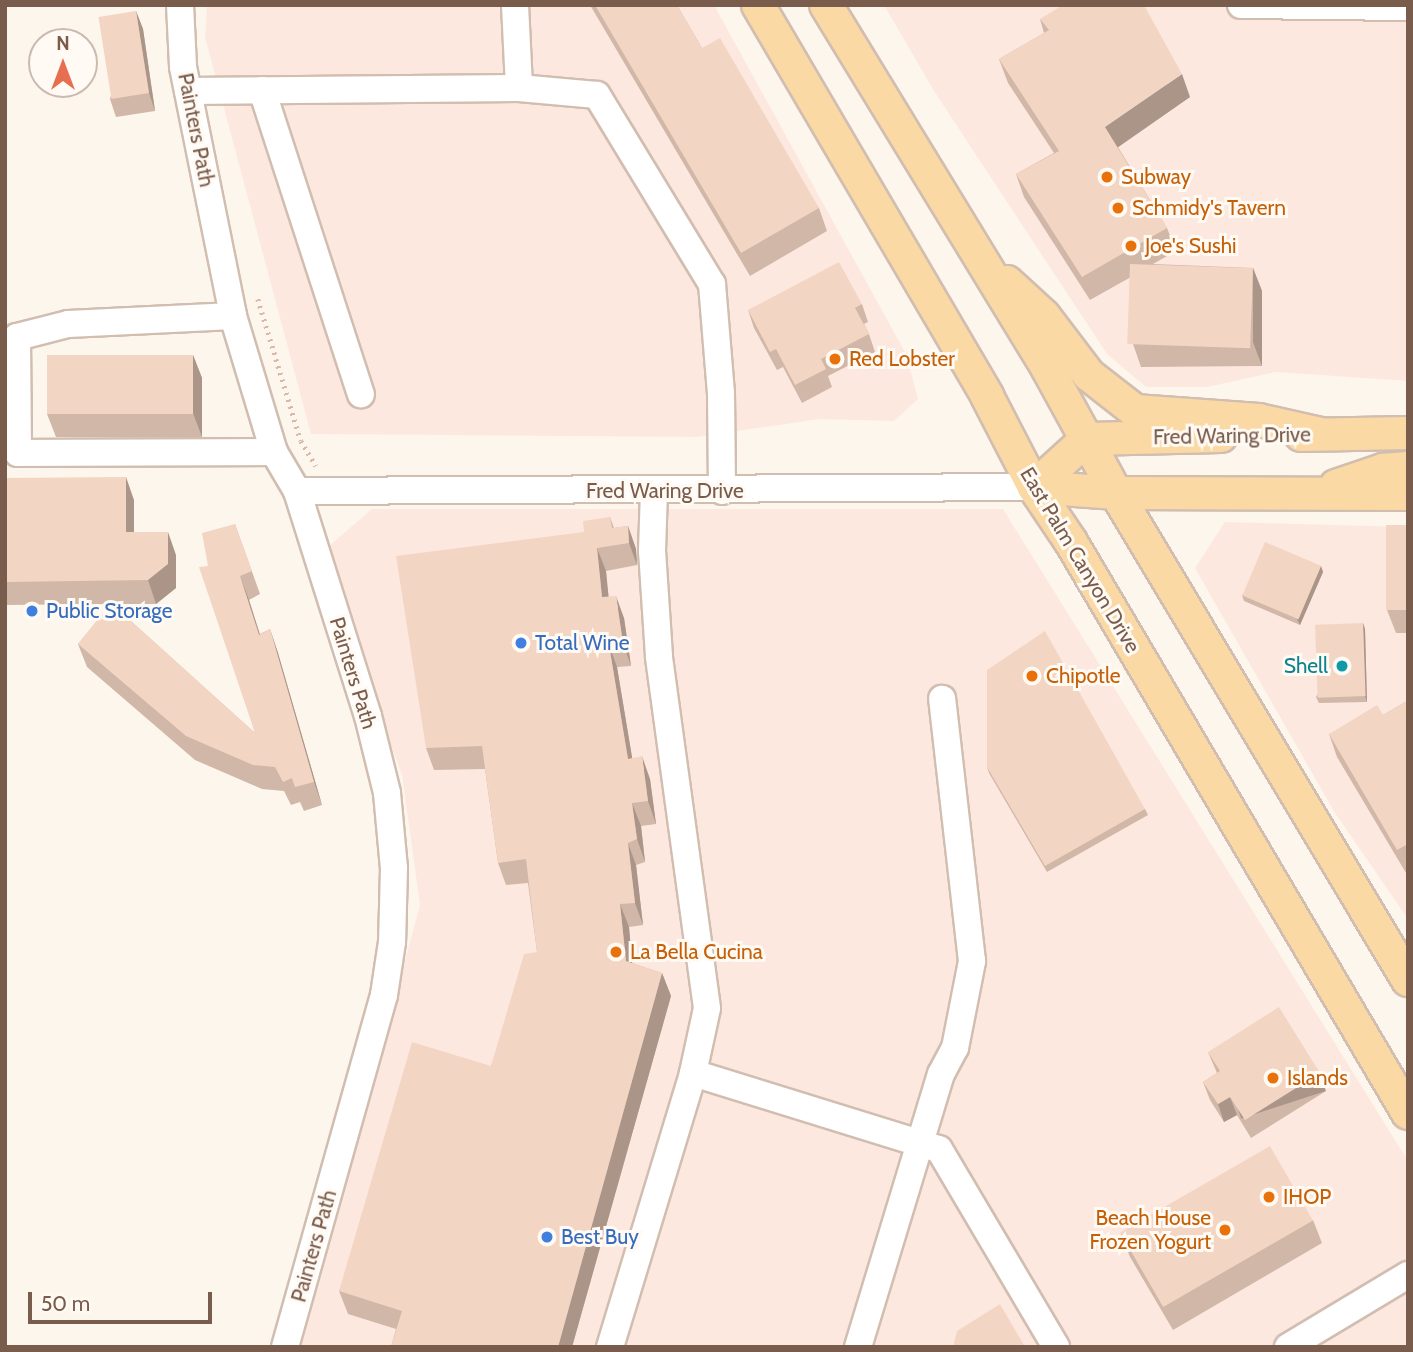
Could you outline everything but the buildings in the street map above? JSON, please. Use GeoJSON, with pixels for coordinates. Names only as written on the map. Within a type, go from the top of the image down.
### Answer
{"type":"FeatureCollection","features":[{"type":"Feature","properties":{"kind":"main road","name":"East Palm Canyon Drive"},"geometry":{"type":"LineString","coordinates":[[758,5],[987,396],[1034,487],[1071,542],[1408,1112]]}},
{"type":"Feature","properties":{"kind":"main road"},"geometry":{"type":"LineString","coordinates":[[826,5],[1408,979]]}},
{"type":"Feature","properties":{"kind":"main road"},"geometry":{"type":"LineString","coordinates":[[979,257],[1044,316],[1090,375],[1135,411],[1259,420],[1321,434]]}},
{"type":"Feature","properties":{"kind":"main road","name":"Fred Waring Drive"},"geometry":{"type":"LineString","coordinates":[[1087,439],[1408,433]]}},
{"type":"Feature","properties":{"kind":"main road"},"geometry":{"type":"LineString","coordinates":[[1034,487],[1087,439]]}},
{"type":"Feature","properties":{"kind":"main road"},"geometry":{"type":"LineString","coordinates":[[1319,494],[1383,470],[1408,468]]}},
{"type":"Feature","properties":{"kind":"main road","name":"Fred Waring Drive"},"geometry":{"type":"LineString","coordinates":[[1034,487],[1116,493],[1408,494]]}},
{"type":"Feature","properties":{"kind":"street","name":"Painters Path"},"geometry":{"type":"LineString","coordinates":[[180,5],[188,91],[233,316],[274,452],[297,491],[368,716],[387,793],[394,867],[392,942],[384,995],[285,1347]]}},
{"type":"Feature","properties":{"kind":"street"},"geometry":{"type":"LineString","coordinates":[[515,5],[519,88]]}},
{"type":"Feature","properties":{"kind":"street"},"geometry":{"type":"LineString","coordinates":[[1241,5],[1408,7]]}},
{"type":"Feature","properties":{"kind":"street"},"geometry":{"type":"LineString","coordinates":[[188,91],[519,88],[597,95],[712,284],[721,379],[722,491]]}},
{"type":"Feature","properties":{"kind":"street"},"geometry":{"type":"LineString","coordinates":[[262,90],[361,394]]}},
{"type":"Feature","properties":{"kind":"street"},"geometry":{"type":"LineString","coordinates":[[233,316],[68,324],[11,336],[12,453],[274,452]]}},
{"type":"Feature","properties":{"kind":"street","name":"Fred Waring Drive"},"geometry":{"type":"LineString","coordinates":[[297,491],[722,491],[1034,487]]}},
{"type":"Feature","properties":{"kind":"street"},"geometry":{"type":"LineString","coordinates":[[610,1347],[693,1073],[707,1008],[659,656],[652,551],[654,491]]}},
{"type":"Feature","properties":{"kind":"street"},"geometry":{"type":"LineString","coordinates":[[858,1347],[941,1074],[955,1048],[972,961],[942,699]]}},
{"type":"Feature","properties":{"kind":"street"},"geometry":{"type":"LineString","coordinates":[[693,1073],[939,1149],[1056,1347]]}},
{"type":"Feature","properties":{"kind":"street"},"geometry":{"type":"LineString","coordinates":[[1288,1347],[1408,1275]]}},
{"type":"Feature","properties":{"kind":"shaded area"},"geometry":{"type":"Polygon","coordinates":[[[207,5],[714,5],[906,354],[918,399],[894,421],[819,419],[697,437],[311,434],[205,37],[207,5]]]}},
{"type":"Feature","properties":{"kind":"shaded area"},"geometry":{"type":"Polygon","coordinates":[[[884,5],[1408,5],[1408,381],[1276,372],[1207,387],[1146,387],[1107,354],[934,91],[884,5]]]}},
{"type":"Feature","properties":{"kind":"shaded area"},"geometry":{"type":"Polygon","coordinates":[[[372,509],[1003,509],[1408,1161],[1408,1347],[301,1347],[420,905],[402,775],[321,553],[372,509]]]}},
{"type":"Feature","properties":{"kind":"shaded area"},"geometry":{"type":"Polygon","coordinates":[[[1225,522],[1408,527],[1408,919],[1335,813],[1195,568],[1225,522]]]}},
{"type":"Feature","properties":{"kind":"place","name":"Subway"},"geometry":{"type":"Point","coordinates":[1107,177]}},
{"type":"Feature","properties":{"kind":"place","name":"Schmidy's Tavern"},"geometry":{"type":"Point","coordinates":[1118,208]}},
{"type":"Feature","properties":{"kind":"place","name":"Joe's Sushi"},"geometry":{"type":"Point","coordinates":[1131,246]}},
{"type":"Feature","properties":{"kind":"place","name":"Red Lobster"},"geometry":{"type":"Point","coordinates":[835,359]}},
{"type":"Feature","properties":{"kind":"place","name":"Public Storage"},"geometry":{"type":"Point","coordinates":[32,611]}},
{"type":"Feature","properties":{"kind":"place","name":"Total Wine"},"geometry":{"type":"Point","coordinates":[521,643]}},
{"type":"Feature","properties":{"kind":"place","name":"Shell"},"geometry":{"type":"Point","coordinates":[1342,666]}},
{"type":"Feature","properties":{"kind":"place","name":"Chipotle"},"geometry":{"type":"Point","coordinates":[1032,676]}},
{"type":"Feature","properties":{"kind":"place","name":"La Bella Cucina"},"geometry":{"type":"Point","coordinates":[616,952]}},
{"type":"Feature","properties":{"kind":"place","name":"Islands"},"geometry":{"type":"Point","coordinates":[1273,1078]}},
{"type":"Feature","properties":{"kind":"place","name":"IHOP"},"geometry":{"type":"Point","coordinates":[1269,1197]}},
{"type":"Feature","properties":{"kind":"place","name":"Beach House Frozen Yogurt"},"geometry":{"type":"Point","coordinates":[1225,1230]}},
{"type":"Feature","properties":{"kind":"place","name":"Best Buy"},"geometry":{"type":"Point","coordinates":[547,1237]}}]}
